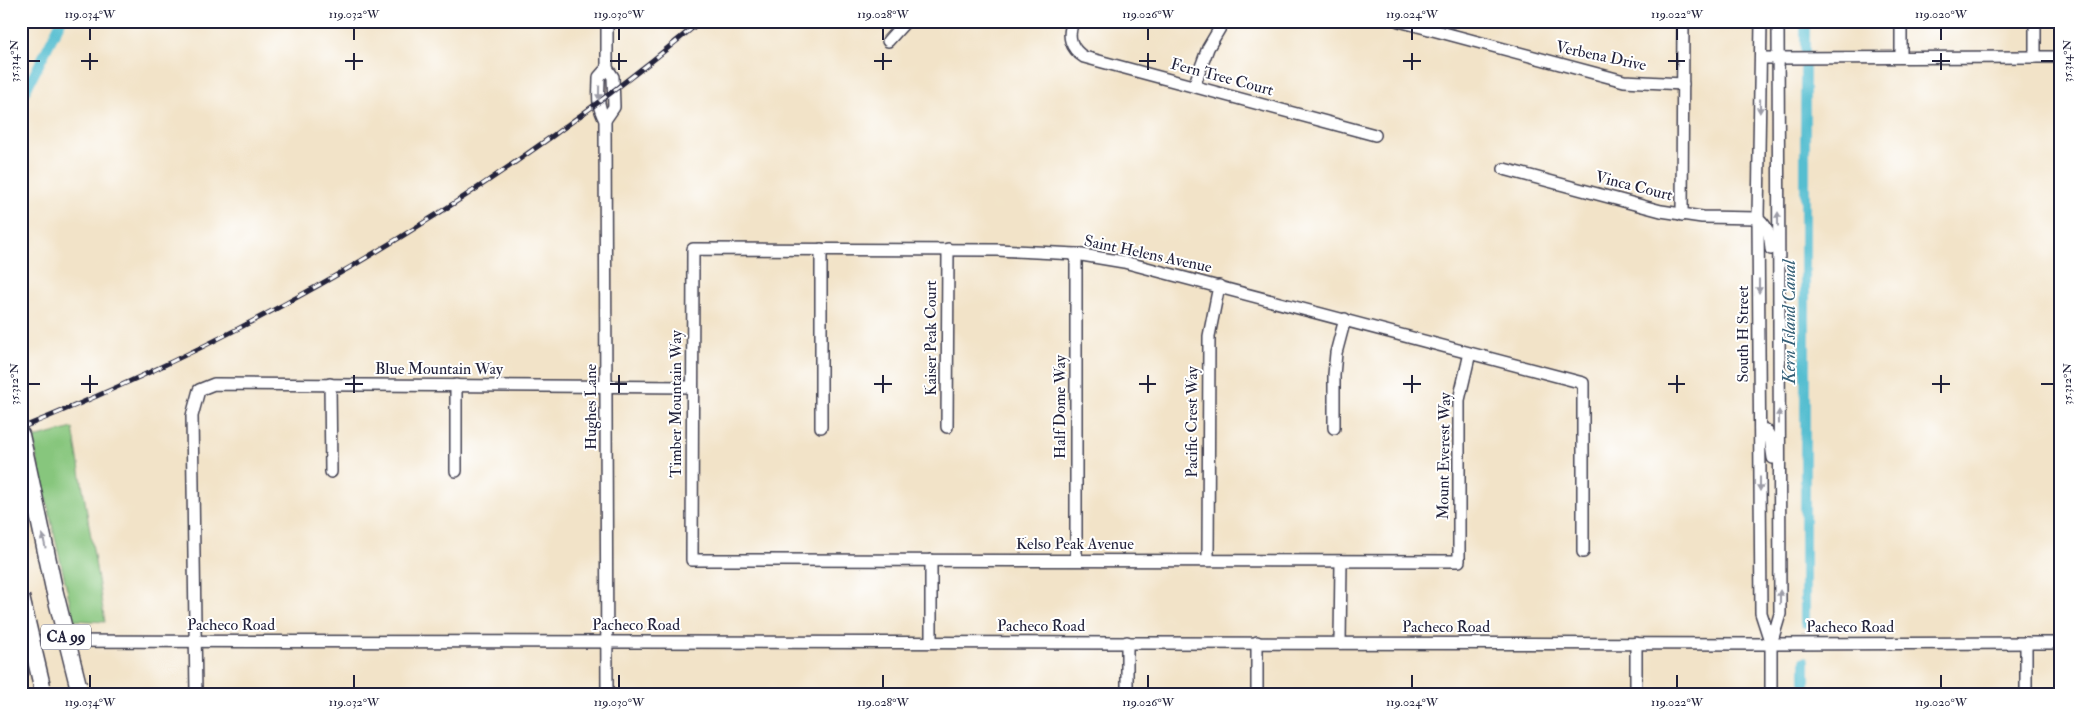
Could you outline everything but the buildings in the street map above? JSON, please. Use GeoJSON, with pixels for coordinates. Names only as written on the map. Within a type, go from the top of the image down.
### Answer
{"type":"FeatureCollection","features":[{"type":"Feature","properties":{"kind":"highway","name":"CA 99"},"geometry":{"type":"LineString","coordinates":[[21,435],[78,690]]}},
{"type":"Feature","properties":{"kind":"highway","name":"CA 99"},"geometry":{"type":"LineString","coordinates":[[21,597],[43,690]]}},
{"type":"Feature","properties":{"kind":"street","name":"Hughes Lane"},"geometry":{"type":"LineString","coordinates":[[607,21],[607,68],[613,77],[614,107],[605,120],[607,694]]}},
{"type":"Feature","properties":{"kind":"street"},"geometry":{"type":"LineString","coordinates":[[888,42],[906,21]]}},
{"type":"Feature","properties":{"kind":"street","name":"Fern Tree Court"},"geometry":{"type":"LineString","coordinates":[[1074,21],[1070,39],[1075,51],[1084,57],[1375,134]]}},
{"type":"Feature","properties":{"kind":"street"},"geometry":{"type":"LineString","coordinates":[[1194,86],[1208,48],[1224,21]]}},
{"type":"Feature","properties":{"kind":"street","name":"Verbena Drive"},"geometry":{"type":"LineString","coordinates":[[1398,21],[1617,79],[1646,83],[1682,84]]}},
{"type":"Feature","properties":{"kind":"street"},"geometry":{"type":"LineString","coordinates":[[1682,21],[1682,215]]}},
{"type":"Feature","properties":{"kind":"street","name":"South H Street"},"geometry":{"type":"LineString","coordinates":[[1761,21],[1758,218],[1761,613],[1771,644]]}},
{"type":"Feature","properties":{"kind":"street","name":"South H Street"},"geometry":{"type":"LineString","coordinates":[[1771,694],[1771,644],[1780,614],[1778,21]]}},
{"type":"Feature","properties":{"kind":"street"},"geometry":{"type":"LineString","coordinates":[[1901,21],[1901,57]]}},
{"type":"Feature","properties":{"kind":"street"},"geometry":{"type":"LineString","coordinates":[[2035,21],[2035,57]]}},
{"type":"Feature","properties":{"kind":"street"},"geometry":{"type":"LineString","coordinates":[[1761,58],[2060,57]]}},
{"type":"Feature","properties":{"kind":"street","name":"Vinca Court"},"geometry":{"type":"LineString","coordinates":[[1504,169],[1682,215],[1758,218]]}},
{"type":"Feature","properties":{"kind":"street"},"geometry":{"type":"LineString","coordinates":[[1758,218],[1766,225],[1770,234],[1778,308]]}},
{"type":"Feature","properties":{"kind":"street","name":"Saint Helens Avenue"},"geometry":{"type":"LineString","coordinates":[[693,249],[1032,250],[1076,254],[1124,262],[1219,286],[1583,383],[1583,552]]}},
{"type":"Feature","properties":{"kind":"street","name":"Timber Mountain Way"},"geometry":{"type":"LineString","coordinates":[[692,560],[693,249]]}},
{"type":"Feature","properties":{"kind":"street"},"geometry":{"type":"LineString","coordinates":[[821,249],[821,427]]}},
{"type":"Feature","properties":{"kind":"street","name":"Kaiser Peak Court"},"geometry":{"type":"LineString","coordinates":[[947,427],[948,249]]}},
{"type":"Feature","properties":{"kind":"street","name":"Half Dome Way"},"geometry":{"type":"LineString","coordinates":[[1076,254],[1076,560]]}},
{"type":"Feature","properties":{"kind":"street","name":"Pacific Crest Way"},"geometry":{"type":"LineString","coordinates":[[1208,560],[1209,336],[1219,286]]}},
{"type":"Feature","properties":{"kind":"street"},"geometry":{"type":"LineString","coordinates":[[1334,428],[1336,353],[1344,319]]}},
{"type":"Feature","properties":{"kind":"street","name":"Mount Everest Way"},"geometry":{"type":"LineString","coordinates":[[1458,561],[1459,400],[1470,352]]}},
{"type":"Feature","properties":{"kind":"street","name":"Blue Mountain Way"},"geometry":{"type":"LineString","coordinates":[[196,641],[192,416],[199,390],[214,384],[692,387]]}},
{"type":"Feature","properties":{"kind":"street"},"geometry":{"type":"LineString","coordinates":[[330,384],[331,472]]}},
{"type":"Feature","properties":{"kind":"street"},"geometry":{"type":"LineString","coordinates":[[456,386],[456,472]]}},
{"type":"Feature","properties":{"kind":"street"},"geometry":{"type":"LineString","coordinates":[[1760,429],[1766,430],[1770,437],[1779,509]]}},
{"type":"Feature","properties":{"kind":"street","name":"Kelso Peak Avenue"},"geometry":{"type":"LineString","coordinates":[[692,560],[1458,561]]}},
{"type":"Feature","properties":{"kind":"street"},"geometry":{"type":"LineString","coordinates":[[931,642],[932,560]]}},
{"type":"Feature","properties":{"kind":"street"},"geometry":{"type":"LineString","coordinates":[[1340,560],[1340,643]]}},
{"type":"Feature","properties":{"kind":"street","name":"Pacheco Road"},"geometry":{"type":"LineString","coordinates":[[21,640],[2060,643]]}},
{"type":"Feature","properties":{"kind":"street"},"geometry":{"type":"LineString","coordinates":[[196,641],[196,694]]}},
{"type":"Feature","properties":{"kind":"street"},"geometry":{"type":"LineString","coordinates":[[1127,642],[1127,694]]}},
{"type":"Feature","properties":{"kind":"street"},"geometry":{"type":"LineString","coordinates":[[1257,642],[1257,694]]}},
{"type":"Feature","properties":{"kind":"street"},"geometry":{"type":"LineString","coordinates":[[1636,643],[1636,694]]}},
{"type":"Feature","properties":{"kind":"street"},"geometry":{"type":"LineString","coordinates":[[2026,643],[2026,694]]}},
{"type":"Feature","properties":{"kind":"green space"},"geometry":{"type":"Polygon","coordinates":[[[73,428],[105,622],[74,620],[36,455],[34,438],[73,428]]]}},
{"type":"Feature","properties":{"kind":"waterway"},"geometry":{"type":"LineString","coordinates":[[21,100],[61,21]]}},
{"type":"Feature","properties":{"kind":"waterway","name":"Kern Island Canal"},"geometry":{"type":"LineString","coordinates":[[1805,21],[1805,623]]}},
{"type":"Feature","properties":{"kind":"waterway","name":"Kern Island Canal"},"geometry":{"type":"LineString","coordinates":[[1805,661],[1805,694]]}},
{"type":"Feature","properties":{"kind":"railway"},"geometry":{"type":"LineString","coordinates":[[21,428],[113,389],[203,347],[291,301],[377,251],[461,198],[543,142],[623,83],[701,21]]}}]}
